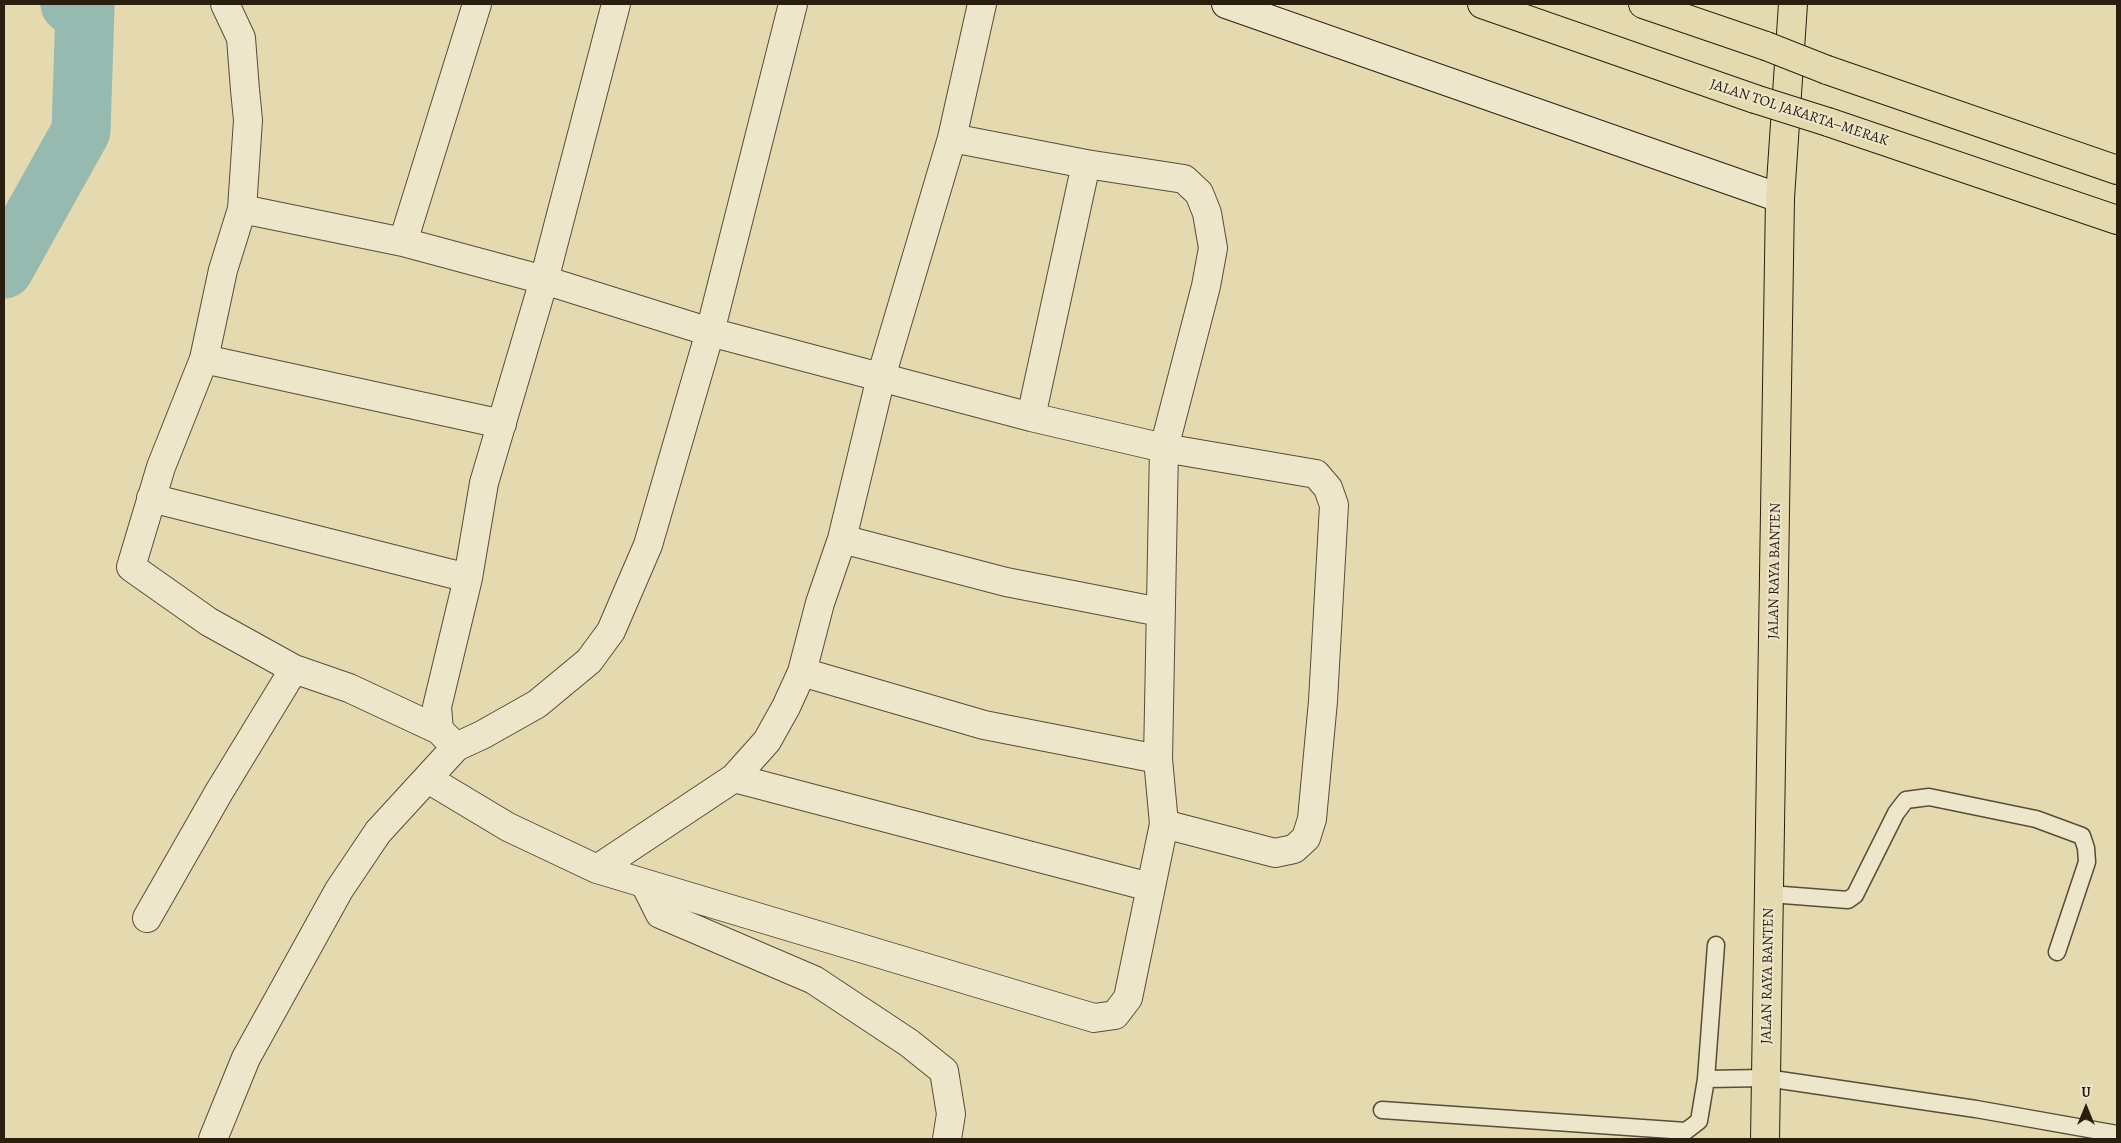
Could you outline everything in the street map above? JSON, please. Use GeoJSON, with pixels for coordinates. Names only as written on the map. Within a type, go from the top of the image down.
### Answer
{"type":"FeatureCollection","features":[{"type":"Feature","properties":{"kind":"main road","name":"JALAN TOL JAKARTA–MERAK"},"geometry":{"type":"LineString","coordinates":[[1482,4],[1755,99],[2117,220]]}},
{"type":"Feature","properties":{"kind":"main road"},"geometry":{"type":"LineString","coordinates":[[1643,4],[2117,170]]}},
{"type":"Feature","properties":{"kind":"main road","name":"JALAN RAYA BANTEN"},"geometry":{"type":"LineString","coordinates":[[1765,1139],[1780,198],[1793,4]]}},
{"type":"Feature","properties":{"kind":"street"},"geometry":{"type":"LineString","coordinates":[[225,4],[240,38],[246,90],[248,120],[242,208],[223,270],[204,359],[160,467],[131,567],[209,622],[294,669],[349,688],[447,739],[482,735],[537,704],[589,662],[611,631],[648,545],[710,332],[793,4]]}},
{"type":"Feature","properties":{"kind":"street"},"geometry":{"type":"LineString","coordinates":[[403,242],[477,4]]}},
{"type":"Feature","properties":{"kind":"street"},"geometry":{"type":"LineString","coordinates":[[213,1139],[246,1058],[338,890],[378,832],[428,779],[447,739],[437,707],[468,578],[484,483],[544,280],[616,4]]}},
{"type":"Feature","properties":{"kind":"street"},"geometry":{"type":"LineString","coordinates":[[597,869],[734,778],[767,741],[786,707],[802,672],[820,603],[842,539],[881,377],[952,138],[982,4]]}},
{"type":"Feature","properties":{"kind":"street"},"geometry":{"type":"LineString","coordinates":[[1226,4],[1780,198]]}},
{"type":"Feature","properties":{"kind":"street"},"geometry":{"type":"LineString","coordinates":[[428,779],[508,827],[597,869],[1094,1018],[1115,1016],[1128,998],[1164,824],[1158,759],[1164,448],[1206,286],[1213,248],[1207,213],[1199,193],[1184,179],[1086,164],[952,138]]}},
{"type":"Feature","properties":{"kind":"street"},"geometry":{"type":"LineString","coordinates":[[1031,417],[1086,164]]}},
{"type":"Feature","properties":{"kind":"street"},"geometry":{"type":"LineString","coordinates":[[242,208],[403,242],[544,280],[710,332],[1031,417],[1164,448],[1316,474],[1328,488],[1334,505],[1323,701],[1312,819],[1306,838],[1294,848],[1275,853],[1164,824]]}},
{"type":"Feature","properties":{"kind":"street"},"geometry":{"type":"LineString","coordinates":[[204,359],[502,424]]}},
{"type":"Feature","properties":{"kind":"street"},"geometry":{"type":"LineString","coordinates":[[151,498],[468,578]]}},
{"type":"Feature","properties":{"kind":"street"},"geometry":{"type":"LineString","coordinates":[[842,539],[1006,582],[1160,612]]}},
{"type":"Feature","properties":{"kind":"street"},"geometry":{"type":"LineString","coordinates":[[148,918],[219,792],[294,669]]}},
{"type":"Feature","properties":{"kind":"street"},"geometry":{"type":"LineString","coordinates":[[802,672],[984,724],[1158,759]]}},
{"type":"Feature","properties":{"kind":"street"},"geometry":{"type":"LineString","coordinates":[[734,778],[1150,887]]}},
{"type":"Feature","properties":{"kind":"street"},"geometry":{"type":"LineString","coordinates":[[645,884],[660,914],[814,980],[909,1043],[944,1072],[951,1114],[947,1139]]}},
{"type":"Feature","properties":{"kind":"lane"},"geometry":{"type":"LineString","coordinates":[[1770,894],[1848,900],[1856,895],[1896,813],[1906,800],[1929,797],[2036,819],[2082,836],[2086,848],[2087,862],[2057,952]]}},
{"type":"Feature","properties":{"kind":"lane"},"geometry":{"type":"LineString","coordinates":[[1382,1110],[1686,1131],[1699,1121],[1706,1079],[1716,945]]}},
{"type":"Feature","properties":{"kind":"lane"},"geometry":{"type":"LineString","coordinates":[[1706,1079],[1766,1078],[1976,1109],[2117,1134]]}},
{"type":"Feature","properties":{"kind":"waterway"},"geometry":{"type":"LineString","coordinates":[[4,269],[81,131],[85,8],[70,4]]}}]}
